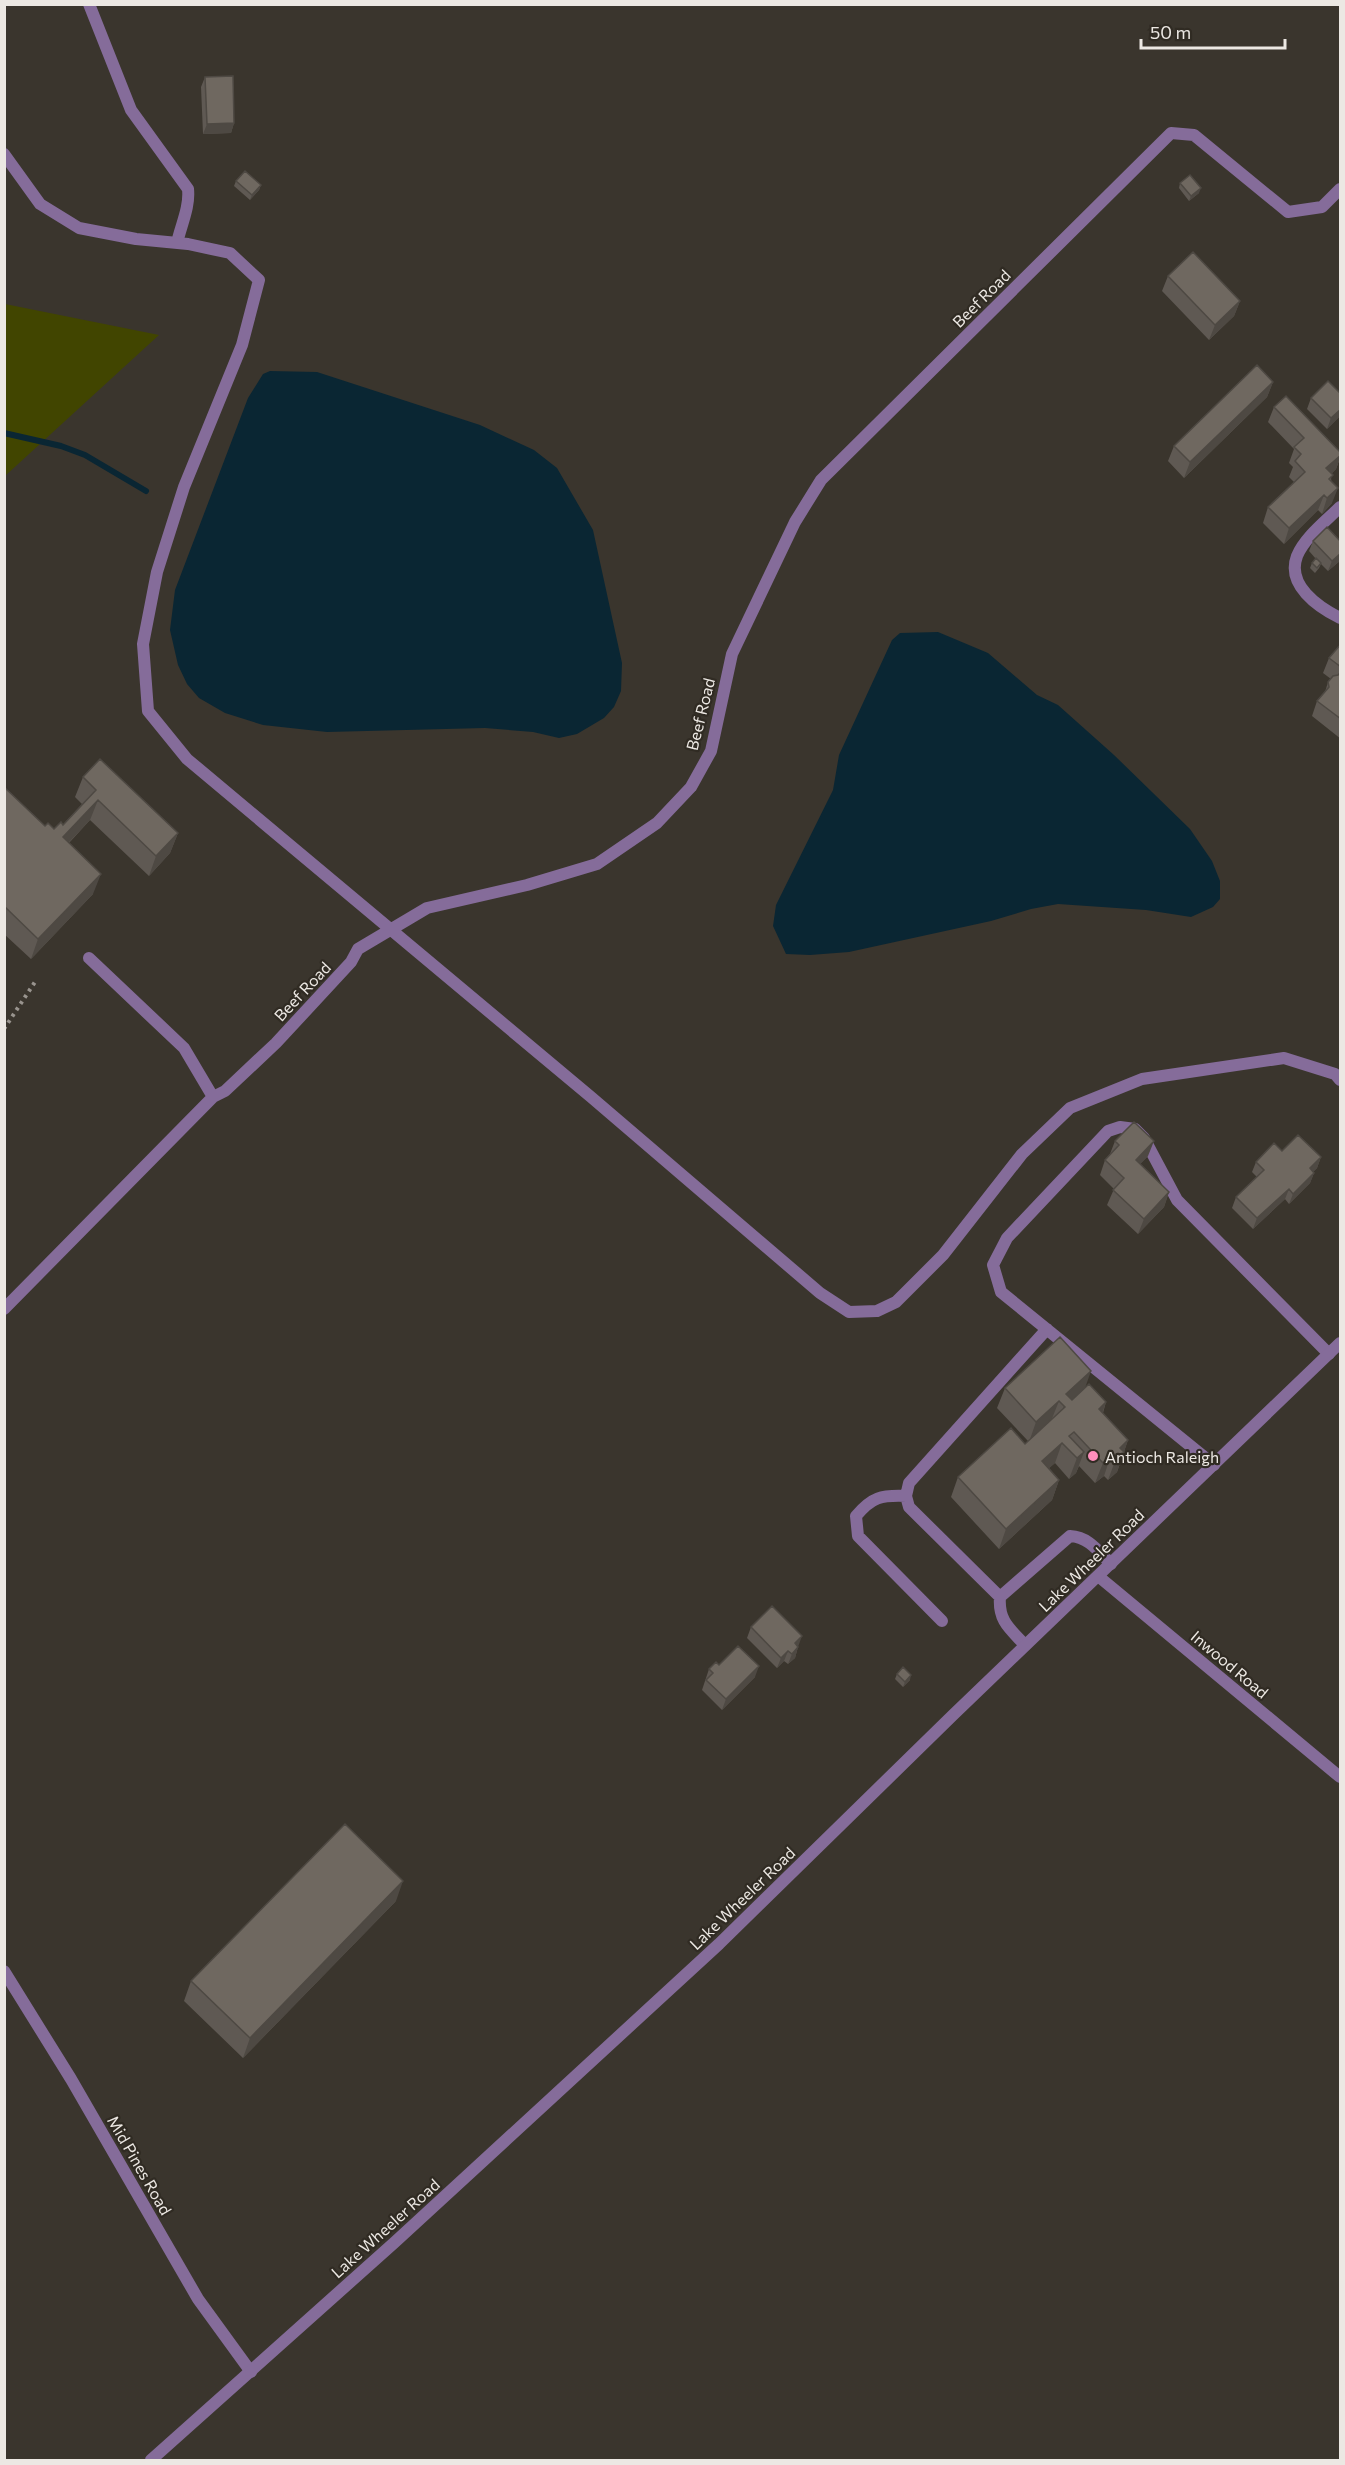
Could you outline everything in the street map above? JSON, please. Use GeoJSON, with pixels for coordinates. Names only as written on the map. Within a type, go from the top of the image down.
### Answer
{"type":"FeatureCollection","features":[{"type":"Feature","properties":{"kind":"street"},"geometry":{"type":"LineString","coordinates":[[89,4],[131,110],[188,189],[190,201],[182,219],[177,243]]}},
{"type":"Feature","properties":{"kind":"street","name":"Beef Road"},"geometry":{"type":"LineString","coordinates":[[4,1310],[213,1097],[225,1091],[276,1043],[351,962],[358,949],[427,908],[527,885],[597,864],[657,823],[691,787],[711,751],[732,654],[795,522],[821,480],[1171,133],[1194,135],[1288,212],[1322,207],[1341,189]]}},
{"type":"Feature","properties":{"kind":"street"},"geometry":{"type":"LineString","coordinates":[[4,154],[40,204],[80,228],[230,253],[259,280],[242,345],[184,487],[157,572],[143,644],[148,711],[187,759],[591,1097],[820,1293],[849,1312],[877,1311],[896,1302],[943,1255],[1022,1154],[1070,1108],[1142,1079],[1284,1058],[1335,1074],[1341,1080]]}},
{"type":"Feature","properties":{"kind":"street"},"geometry":{"type":"LineString","coordinates":[[1341,507],[1310,537],[1297,556],[1295,575],[1304,592],[1323,609],[1341,618]]}},
{"type":"Feature","properties":{"kind":"street"},"geometry":{"type":"LineString","coordinates":[[89,958],[184,1048],[213,1097]]}},
{"type":"Feature","properties":{"kind":"street"},"geometry":{"type":"LineString","coordinates":[[1214,1465],[1001,1292],[993,1266],[1007,1238],[1108,1131],[1120,1127],[1135,1129],[1144,1138],[1177,1200],[1329,1354]]}},
{"type":"Feature","properties":{"kind":"street"},"geometry":{"type":"LineString","coordinates":[[1000,1597],[909,1507],[906,1496],[909,1483],[1047,1329]]}},
{"type":"Feature","properties":{"kind":"street","name":"Lake Wheeler Road"},"geometry":{"type":"LineString","coordinates":[[150,2460],[251,2372],[703,1959],[1025,1645],[1341,1343]]}},
{"type":"Feature","properties":{"kind":"street"},"geometry":{"type":"LineString","coordinates":[[906,1496],[888,1495],[868,1502],[856,1516],[858,1536],[942,1621]]}},
{"type":"Feature","properties":{"kind":"street"},"geometry":{"type":"LineString","coordinates":[[1025,1645],[1002,1619],[999,1610],[1000,1597],[1070,1536],[1080,1537],[1091,1543],[1110,1564]]}},
{"type":"Feature","properties":{"kind":"street","name":"Inwood Road"},"geometry":{"type":"LineString","coordinates":[[1098,1576],[1341,1777]]}},
{"type":"Feature","properties":{"kind":"street","name":"Mid Pines Road"},"geometry":{"type":"LineString","coordinates":[[4,1971],[72,2079],[198,2300],[251,2372]]}},
{"type":"Feature","properties":{"kind":"path"},"geometry":{"type":"LineString","coordinates":[[4,1029],[35,982]]}},
{"type":"Feature","properties":{"kind":"shaded area"},"geometry":{"type":"Polygon","coordinates":[[[4,304],[159,335],[5,476],[4,304]]]}},
{"type":"Feature","properties":{"kind":"water"},"geometry":{"type":"Polygon","coordinates":[[[270,371],[317,372],[480,425],[534,450],[557,468],[593,530],[622,663],[621,691],[614,707],[604,718],[577,734],[559,738],[533,732],[485,728],[327,732],[263,725],[225,713],[199,698],[187,684],[178,665],[170,630],[175,590],[248,398],[263,374],[270,371]]]}},
{"type":"Feature","properties":{"kind":"water"},"geometry":{"type":"Polygon","coordinates":[[[938,632],[988,653],[1037,695],[1058,705],[1114,755],[1190,829],[1212,861],[1220,881],[1220,899],[1213,907],[1191,917],[1146,910],[1058,904],[849,952],[786,954],[773,926],[776,905],[833,790],[839,755],[892,640],[900,633],[938,632]]]}},
{"type":"Feature","properties":{"kind":"building"},"geometry":{"type":"Polygon","coordinates":[[[233,76],[234,123],[207,124],[205,77],[233,76]]]}},
{"type":"Feature","properties":{"kind":"building"},"geometry":{"type":"Polygon","coordinates":[[[245,171],[261,185],[252,195],[236,181],[245,171]]]}},
{"type":"Feature","properties":{"kind":"building"},"geometry":{"type":"Polygon","coordinates":[[[1190,175],[1201,188],[1191,196],[1180,183],[1190,175]]]}},
{"type":"Feature","properties":{"kind":"building"},"geometry":{"type":"Polygon","coordinates":[[[1193,252],[1240,301],[1215,325],[1168,276],[1193,252]]]}},
{"type":"Feature","properties":{"kind":"building"},"geometry":{"type":"Polygon","coordinates":[[[1257,365],[1273,382],[1190,462],[1174,446],[1257,365]]]}},
{"type":"Feature","properties":{"kind":"building"},"geometry":{"type":"Polygon","coordinates":[[[1328,381],[1341,394],[1341,409],[1331,418],[1311,398],[1328,381]]]}},
{"type":"Feature","properties":{"kind":"building"},"geometry":{"type":"Polygon","coordinates":[[[1286,396],[1341,453],[1326,468],[1333,475],[1329,479],[1338,488],[1327,498],[1324,495],[1289,528],[1268,507],[1305,472],[1295,461],[1301,454],[1294,447],[1304,438],[1274,407],[1286,396]]]}},
{"type":"Feature","properties":{"kind":"building"},"geometry":{"type":"Polygon","coordinates":[[[1327,527],[1341,542],[1341,553],[1332,561],[1313,541],[1327,527]]]}},
{"type":"Feature","properties":{"kind":"building"},"geometry":{"type":"Polygon","coordinates":[[[1316,558],[1321,563],[1317,568],[1312,563],[1316,558]]]}},
{"type":"Feature","properties":{"kind":"building"},"geometry":{"type":"Polygon","coordinates":[[[1341,644],[1341,667],[1329,658],[1341,644]]]}},
{"type":"Feature","properties":{"kind":"building"},"geometry":{"type":"Polygon","coordinates":[[[1341,672],[1341,719],[1317,701],[1329,687],[1328,682],[1341,672]]]}},
{"type":"Feature","properties":{"kind":"building"},"geometry":{"type":"Polygon","coordinates":[[[100,759],[178,833],[156,856],[98,800],[63,837],[101,874],[38,939],[4,906],[4,787],[45,826],[48,823],[54,829],[61,822],[63,825],[96,790],[83,777],[100,759]]]}},
{"type":"Feature","properties":{"kind":"building"},"geometry":{"type":"Polygon","coordinates":[[[1134,1122],[1154,1141],[1136,1160],[1169,1192],[1144,1219],[1113,1190],[1124,1178],[1105,1160],[1119,1145],[1115,1141],[1134,1122]]]}},
{"type":"Feature","properties":{"kind":"building"},"geometry":{"type":"Polygon","coordinates":[[[1298,1135],[1321,1157],[1310,1168],[1314,1173],[1293,1194],[1289,1189],[1257,1218],[1236,1197],[1264,1170],[1256,1162],[1274,1143],[1282,1151],[1298,1135]]]}},
{"type":"Feature","properties":{"kind":"building","name":"Antioch Raleigh"},"geometry":{"type":"Polygon","coordinates":[[[1060,1337],[1091,1371],[1066,1394],[1072,1400],[1089,1384],[1106,1402],[1099,1409],[1128,1440],[1120,1448],[1124,1452],[1115,1460],[1111,1455],[1103,1463],[1074,1432],[1069,1436],[1084,1452],[1077,1458],[1062,1443],[1042,1461],[1059,1480],[1006,1529],[958,1477],[1011,1428],[1025,1444],[1065,1407],[1059,1401],[1036,1422],[1005,1388],[1060,1337]]]}},
{"type":"Feature","properties":{"kind":"building"},"geometry":{"type":"Polygon","coordinates":[[[772,1606],[802,1636],[795,1643],[798,1647],[792,1654],[788,1651],[781,1658],[751,1627],[772,1606]]]}},
{"type":"Feature","properties":{"kind":"building"},"geometry":{"type":"Polygon","coordinates":[[[738,1646],[759,1666],[726,1699],[706,1680],[713,1673],[709,1669],[716,1662],[719,1665],[738,1646]]]}},
{"type":"Feature","properties":{"kind":"building"},"geometry":{"type":"Polygon","coordinates":[[[903,1667],[911,1675],[905,1682],[897,1674],[903,1667]]]}},
{"type":"Feature","properties":{"kind":"building"},"geometry":{"type":"Polygon","coordinates":[[[345,1824],[403,1881],[250,2038],[191,1981],[345,1824]]]}},
{"type":"Feature","properties":{"kind":"waterway"},"geometry":{"type":"LineString","coordinates":[[4,433],[61,446],[85,455],[146,491]]}},
{"type":"Feature","properties":{"kind":"place","name":"Antioch Raleigh"},"geometry":{"type":"Point","coordinates":[1093,1456]}}]}
